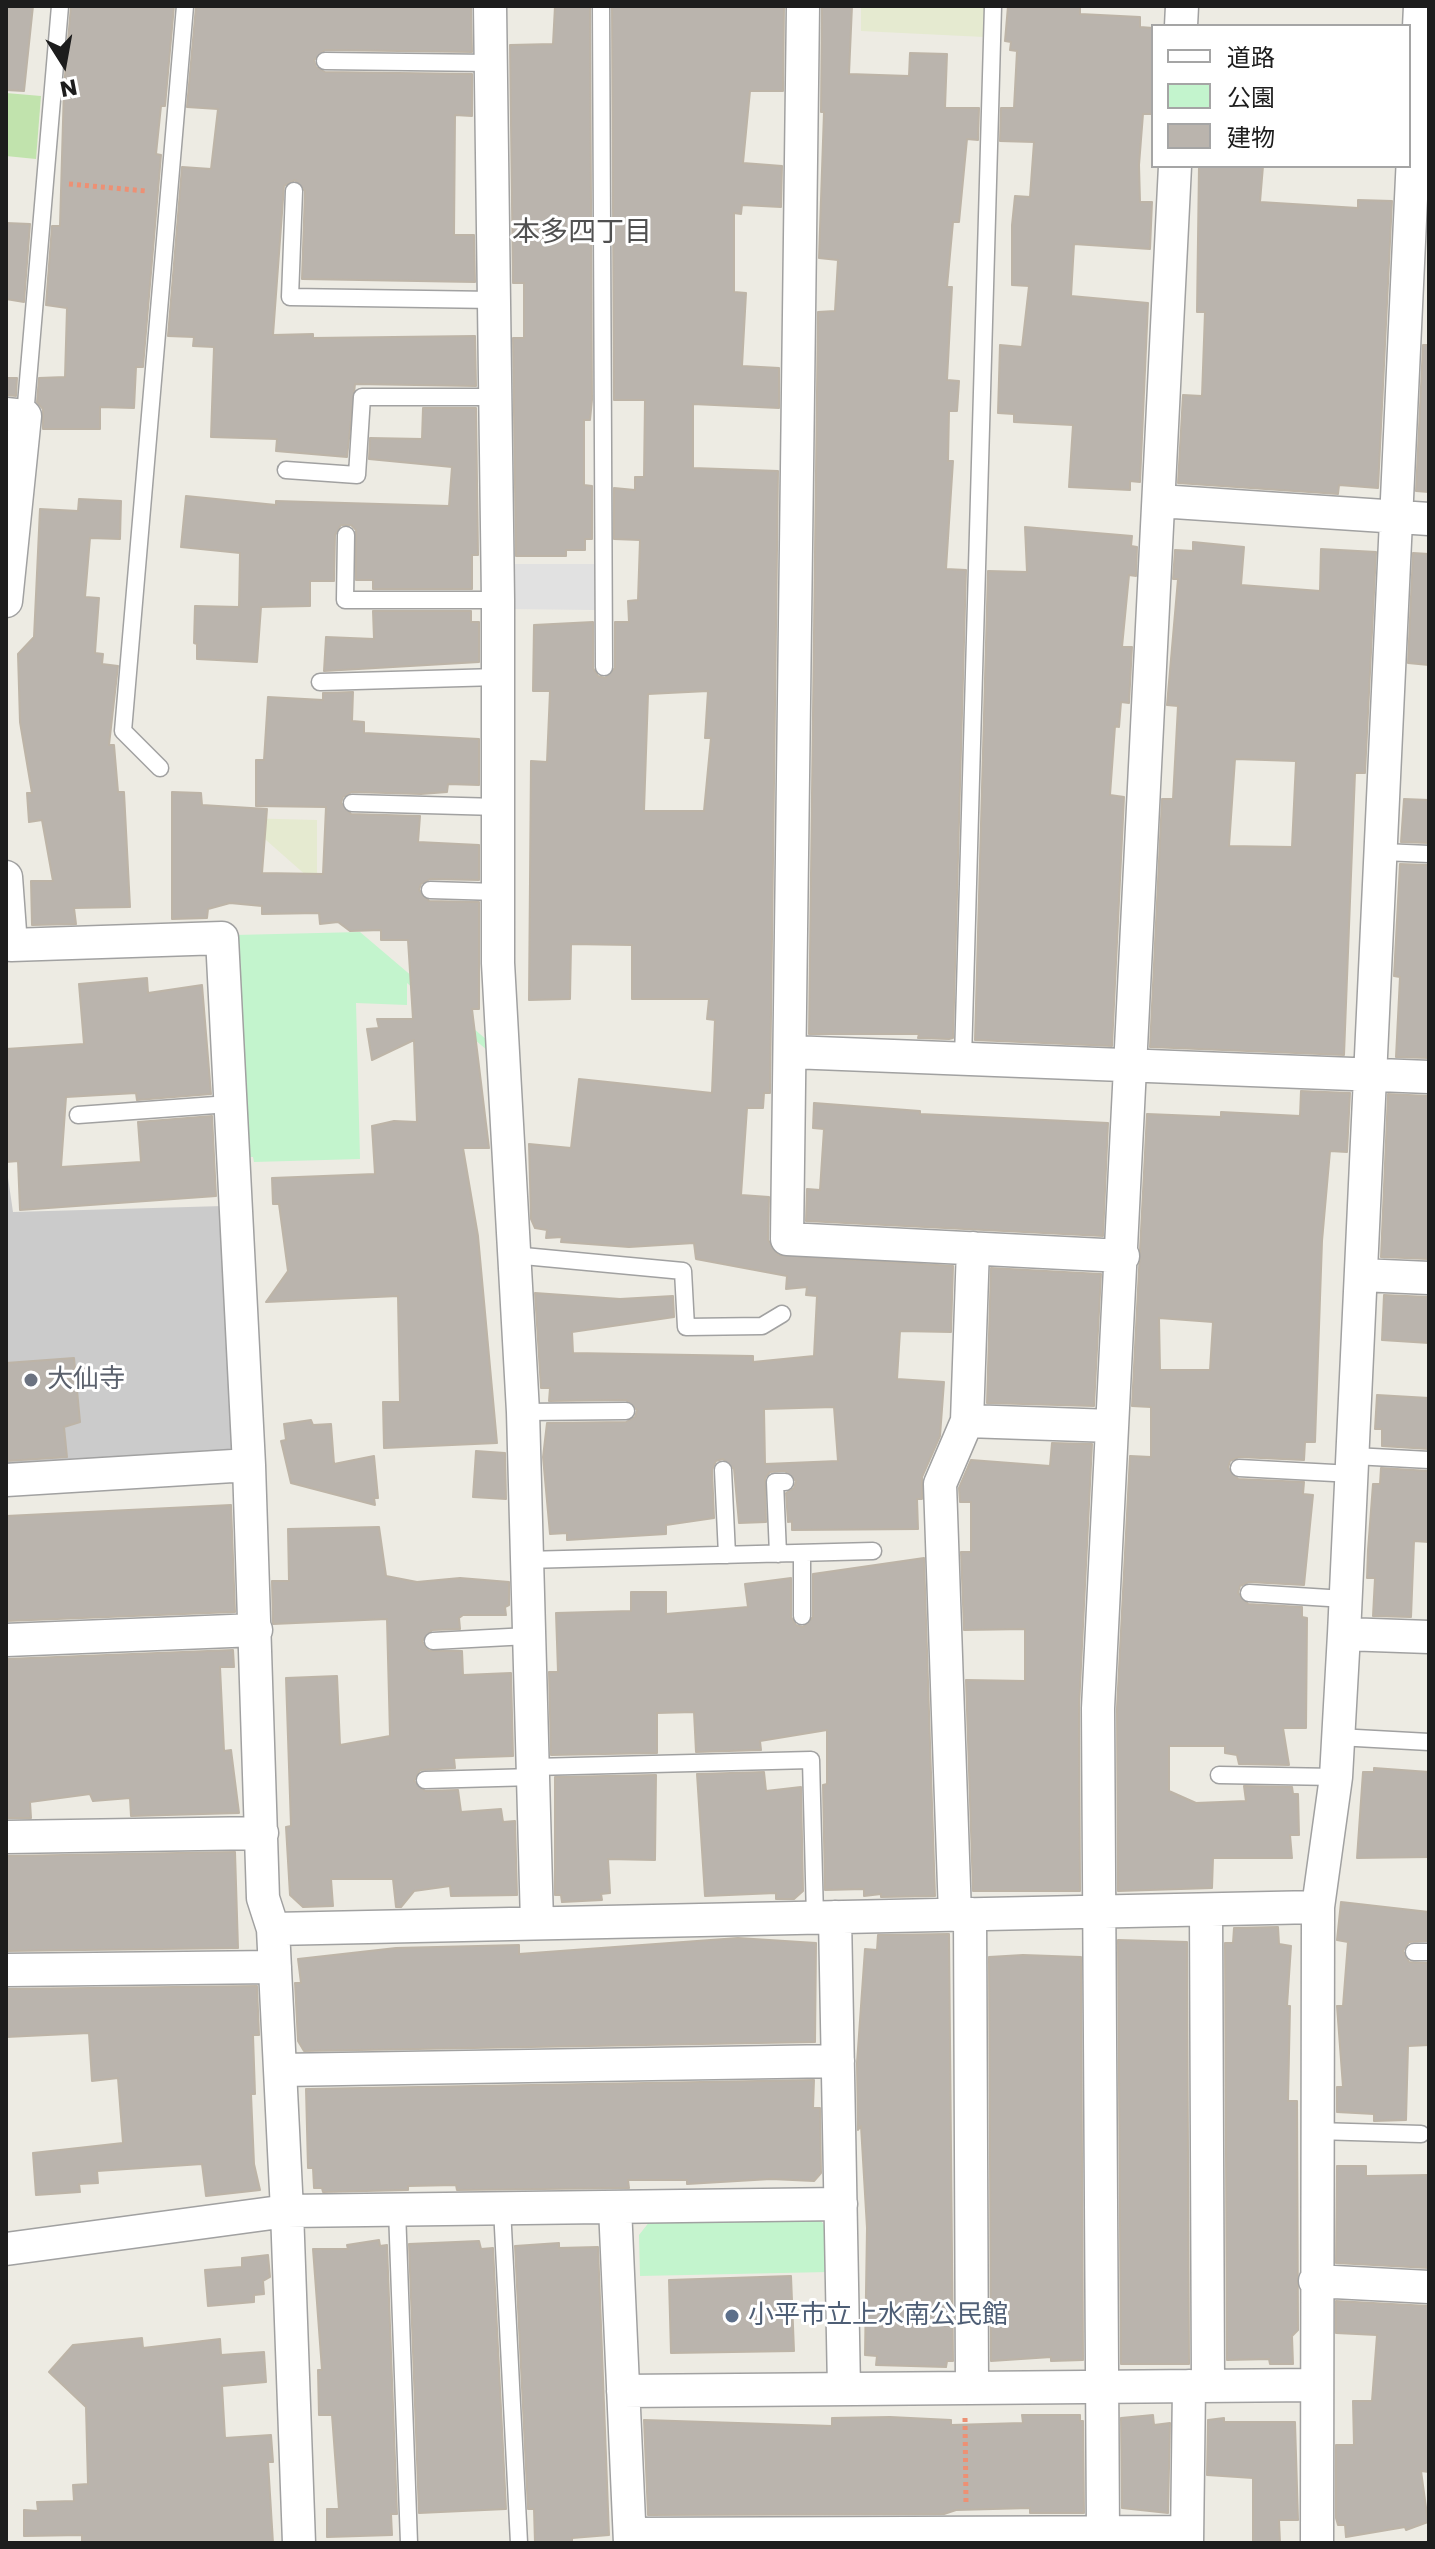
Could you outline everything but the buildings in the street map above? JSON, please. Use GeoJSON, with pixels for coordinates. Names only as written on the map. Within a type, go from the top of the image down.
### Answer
{"type":"FeatureCollection","features":[{"type":"Feature","properties":{"kind":"street"},"geometry":{"type":"LineString","coordinates":[[490,6],[498,600],[497,892],[502,1069],[523,1412],[537,1923]]}},
{"type":"Feature","properties":{"kind":"street"},"geometry":{"type":"LineString","coordinates":[[803,6],[787,1239],[1123,1256]]}},
{"type":"Feature","properties":{"kind":"street"},"geometry":{"type":"LineString","coordinates":[[1317,2543],[1315,2281],[1318,1907],[1336,1777],[1344,1634],[1369,1076],[1383,852],[1394,518],[1420,6]]}},
{"type":"Feature","properties":{"kind":"street"},"geometry":{"type":"LineString","coordinates":[[1103,2532],[1098,1708],[1123,1256],[1175,168]]}},
{"type":"Feature","properties":{"kind":"street"},"geometry":{"type":"LineString","coordinates":[[6,601],[15,415]]}},
{"type":"Feature","properties":{"kind":"street"},"geometry":{"type":"LineString","coordinates":[[1159,501],[1429,519]]}},
{"type":"Feature","properties":{"kind":"street"},"geometry":{"type":"LineString","coordinates":[[6,877],[8,945],[222,938],[249,1465],[263,1898],[273,1929],[299,2543]]}},
{"type":"Feature","properties":{"kind":"street"},"geometry":{"type":"LineString","coordinates":[[791,1052],[1429,1077]]}},
{"type":"Feature","properties":{"kind":"street"},"geometry":{"type":"LineString","coordinates":[[968,2388],[962,1914],[940,1484],[967,1421],[973,1248]]}},
{"type":"Feature","properties":{"kind":"street"},"geometry":{"type":"LineString","coordinates":[[1361,1275],[1429,1278]]}},
{"type":"Feature","properties":{"kind":"street"},"geometry":{"type":"LineString","coordinates":[[967,1421],[1112,1426]]}},
{"type":"Feature","properties":{"kind":"street"},"geometry":{"type":"LineString","coordinates":[[6,1480],[249,1465]]}},
{"type":"Feature","properties":{"kind":"street"},"geometry":{"type":"LineString","coordinates":[[6,1640],[256,1630]]}},
{"type":"Feature","properties":{"kind":"street"},"geometry":{"type":"LineString","coordinates":[[1344,1634],[1429,1637]]}},
{"type":"Feature","properties":{"kind":"street"},"geometry":{"type":"LineString","coordinates":[[6,1837],[262,1833]]}},
{"type":"Feature","properties":{"kind":"street"},"geometry":{"type":"LineString","coordinates":[[273,1929],[1318,1907]]}},
{"type":"Feature","properties":{"kind":"street"},"geometry":{"type":"LineString","coordinates":[[615,2207],[630,2539],[1103,2532],[1187,2537],[1198,2386],[1206,1910]]}},
{"type":"Feature","properties":{"kind":"street"},"geometry":{"type":"LineString","coordinates":[[825,1918],[838,2061],[844,2389]]}},
{"type":"Feature","properties":{"kind":"street"},"geometry":{"type":"LineString","coordinates":[[6,1970],[275,1967]]}},
{"type":"Feature","properties":{"kind":"street"},"geometry":{"type":"LineString","coordinates":[[280,2070],[838,2061]]}},
{"type":"Feature","properties":{"kind":"street"},"geometry":{"type":"LineString","coordinates":[[6,2249],[287,2211],[841,2204]]}},
{"type":"Feature","properties":{"kind":"street"},"geometry":{"type":"LineString","coordinates":[[1315,2281],[1429,2287]]}},
{"type":"Feature","properties":{"kind":"street"},"geometry":{"type":"LineString","coordinates":[[623,2391],[1315,2385]]}},
{"type":"Feature","properties":{"kind":"lane"},"geometry":{"type":"LineString","coordinates":[[15,415],[45,182],[60,6]]}},
{"type":"Feature","properties":{"kind":"lane"},"geometry":{"type":"LineString","coordinates":[[160,768],[123,731],[185,6]]}},
{"type":"Feature","properties":{"kind":"lane"},"geometry":{"type":"LineString","coordinates":[[601,6],[604,667]]}},
{"type":"Feature","properties":{"kind":"lane"},"geometry":{"type":"LineString","coordinates":[[963,1059],[993,6]]}},
{"type":"Feature","properties":{"kind":"lane"},"geometry":{"type":"LineString","coordinates":[[325,61],[490,63]]}},
{"type":"Feature","properties":{"kind":"lane"},"geometry":{"type":"LineString","coordinates":[[294,191],[290,297],[494,300]]}},
{"type":"Feature","properties":{"kind":"lane"},"geometry":{"type":"LineString","coordinates":[[286,470],[357,475],[362,397],[495,397]]}},
{"type":"Feature","properties":{"kind":"lane"},"geometry":{"type":"LineString","coordinates":[[346,535],[345,600],[498,600]]}},
{"type":"Feature","properties":{"kind":"lane"},"geometry":{"type":"LineString","coordinates":[[320,682],[498,677]]}},
{"type":"Feature","properties":{"kind":"lane"},"geometry":{"type":"LineString","coordinates":[[352,803],[498,807]]}},
{"type":"Feature","properties":{"kind":"lane"},"geometry":{"type":"LineString","coordinates":[[1383,852],[1429,854]]}},
{"type":"Feature","properties":{"kind":"lane"},"geometry":{"type":"LineString","coordinates":[[430,890],[497,892]]}},
{"type":"Feature","properties":{"kind":"lane"},"geometry":{"type":"LineString","coordinates":[[78,1115],[229,1104]]}},
{"type":"Feature","properties":{"kind":"lane"},"geometry":{"type":"LineString","coordinates":[[513,1255],[683,1271],[686,1327],[762,1326],[782,1314]]}},
{"type":"Feature","properties":{"kind":"lane"},"geometry":{"type":"LineString","coordinates":[[523,1412],[626,1411]]}},
{"type":"Feature","properties":{"kind":"lane"},"geometry":{"type":"LineString","coordinates":[[1239,1468],[1429,1460]]}},
{"type":"Feature","properties":{"kind":"lane"},"geometry":{"type":"LineString","coordinates":[[723,1470],[727,1555]]}},
{"type":"Feature","properties":{"kind":"lane"},"geometry":{"type":"LineString","coordinates":[[778,1554],[775,1482],[785,1482]]}},
{"type":"Feature","properties":{"kind":"lane"},"geometry":{"type":"LineString","coordinates":[[525,1560],[873,1551]]}},
{"type":"Feature","properties":{"kind":"lane"},"geometry":{"type":"LineString","coordinates":[[802,1553],[802,1616]]}},
{"type":"Feature","properties":{"kind":"lane"},"geometry":{"type":"LineString","coordinates":[[1249,1593],[1345,1599]]}},
{"type":"Feature","properties":{"kind":"lane"},"geometry":{"type":"LineString","coordinates":[[433,1641],[528,1636]]}},
{"type":"Feature","properties":{"kind":"lane"},"geometry":{"type":"LineString","coordinates":[[1338,1737],[1429,1742]]}},
{"type":"Feature","properties":{"kind":"lane"},"geometry":{"type":"LineString","coordinates":[[425,1780],[811,1760],[825,1918]]}},
{"type":"Feature","properties":{"kind":"lane"},"geometry":{"type":"LineString","coordinates":[[1219,1775],[1336,1777]]}},
{"type":"Feature","properties":{"kind":"lane"},"geometry":{"type":"LineString","coordinates":[[1316,2131],[1421,2134]]}},
{"type":"Feature","properties":{"kind":"lane"},"geometry":{"type":"LineString","coordinates":[[502,2208],[519,2543]]}},
{"type":"Feature","properties":{"kind":"lane"},"geometry":{"type":"LineString","coordinates":[[397,2210],[409,2543]]}},
{"type":"Feature","properties":{"kind":"path"},"geometry":{"type":"LineString","coordinates":[[45,182],[171,193]]}},
{"type":"Feature","properties":{"kind":"path"},"geometry":{"type":"LineString","coordinates":[[967,2533],[968,2388]]}},
{"type":"Feature","properties":{"kind":"shaded area"},"geometry":{"type":"Polygon","coordinates":[[[507,564],[595,564],[595,610],[507,609],[507,564]]]}},
{"type":"Feature","properties":{"kind":"shaded area"},"geometry":{"type":"Polygon","coordinates":[[[6,1164],[13,1212],[223,1206],[240,1456],[6,1471],[6,1164]]]}},
{"type":"Feature","properties":{"kind":"green space"},"geometry":{"type":"Polygon","coordinates":[[[861,6],[985,6],[984,37],[861,31],[861,6]]]}},
{"type":"Feature","properties":{"kind":"green space"},"geometry":{"type":"Polygon","coordinates":[[[6,93],[41,96],[36,159],[6,156],[6,93]]]}},
{"type":"Feature","properties":{"kind":"green space"},"geometry":{"type":"Polygon","coordinates":[[[241,818],[317,820],[317,885],[241,818]]]}},
{"type":"Feature","properties":{"kind":"green space"},"geometry":{"type":"Polygon","coordinates":[[[360,932],[487,1040],[487,1050],[407,983],[407,1005],[356,1003],[360,1159],[254,1162],[253,1157],[246,1157],[235,935],[360,932]]]}},
{"type":"Feature","properties":{"kind":"green space"},"geometry":{"type":"Polygon","coordinates":[[[819,2218],[829,2232],[828,2272],[640,2276],[639,2235],[650,2221],[819,2218]]]}},
{"type":"Feature","properties":{"kind":"place","name":"大仙寺"},"geometry":{"type":"Point","coordinates":[31,1380]}},
{"type":"Feature","properties":{"kind":"place","name":"小平市立上水南公民館"},"geometry":{"type":"Point","coordinates":[732,2316]}},
{"type":"Feature","properties":{"kind":"district","name":"本多四丁目"},"geometry":{"type":"Point","coordinates":[582,234]}}]}
